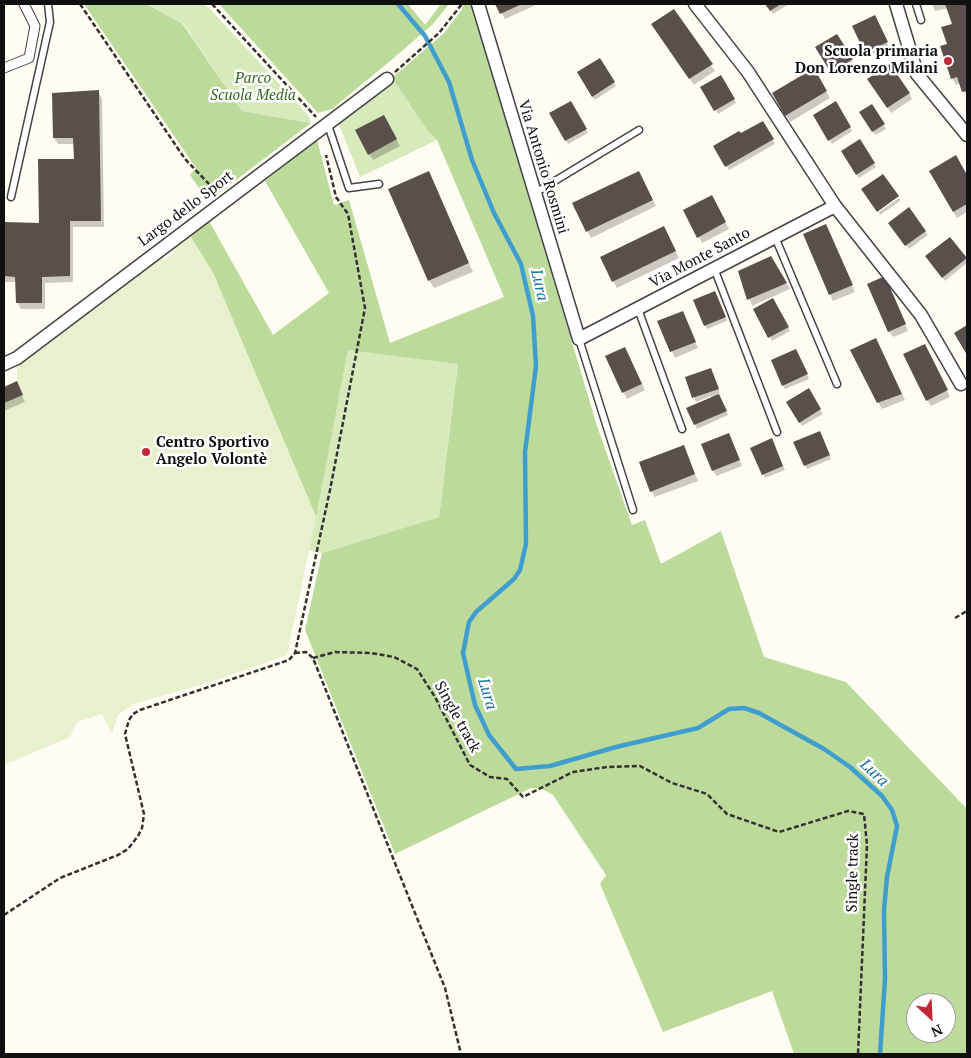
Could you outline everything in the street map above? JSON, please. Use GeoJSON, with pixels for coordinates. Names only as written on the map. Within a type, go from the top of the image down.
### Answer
{"type":"FeatureCollection","features":[{"type":"Feature","properties":{"kind":"street"},"geometry":{"type":"LineString","coordinates":[[4,68],[29,58],[35,26],[24,4]]}},
{"type":"Feature","properties":{"kind":"street","name":"Via Antonio Rosmini"},"geometry":{"type":"LineString","coordinates":[[478,4],[579,339]]}},
{"type":"Feature","properties":{"kind":"street"},"geometry":{"type":"LineString","coordinates":[[695,4],[748,72],[835,206],[921,315],[961,384]]}},
{"type":"Feature","properties":{"kind":"street"},"geometry":{"type":"LineString","coordinates":[[896,4],[917,74],[967,135]]}},
{"type":"Feature","properties":{"kind":"street","name":"Largo dello Sport"},"geometry":{"type":"LineString","coordinates":[[4,364],[17,358],[213,209],[325,127],[387,78]]}},
{"type":"Feature","properties":{"kind":"street","name":"Via Monte Santo"},"geometry":{"type":"LineString","coordinates":[[579,339],[835,206]]}},
{"type":"Feature","properties":{"kind":"lane"},"geometry":{"type":"LineString","coordinates":[[11,197],[50,22],[48,4]]}},
{"type":"Feature","properties":{"kind":"lane"},"geometry":{"type":"LineString","coordinates":[[916,4],[921,20]]}},
{"type":"Feature","properties":{"kind":"lane"},"geometry":{"type":"LineString","coordinates":[[325,127],[349,188],[379,184]]}},
{"type":"Feature","properties":{"kind":"lane"},"geometry":{"type":"LineString","coordinates":[[534,194],[639,130]]}},
{"type":"Feature","properties":{"kind":"lane"},"geometry":{"type":"LineString","coordinates":[[776,237],[837,384]]}},
{"type":"Feature","properties":{"kind":"lane"},"geometry":{"type":"LineString","coordinates":[[714,268],[777,432]]}},
{"type":"Feature","properties":{"kind":"lane"},"geometry":{"type":"LineString","coordinates":[[638,308],[682,429]]}},
{"type":"Feature","properties":{"kind":"lane"},"geometry":{"type":"LineString","coordinates":[[579,339],[633,510]]}},
{"type":"Feature","properties":{"kind":"path"},"geometry":{"type":"LineString","coordinates":[[80,4],[185,159],[208,184],[211,191],[208,199],[213,209]]}},
{"type":"Feature","properties":{"kind":"path"},"geometry":{"type":"LineString","coordinates":[[4,915],[60,878],[118,855],[128,849],[138,836],[142,828],[144,814],[125,734],[133,714],[289,660],[296,652],[330,490],[364,308],[348,214],[336,197],[331,182],[325,127],[212,4]]}},
{"type":"Feature","properties":{"kind":"path"},"geometry":{"type":"LineString","coordinates":[[387,78],[440,33],[462,4]]}},
{"type":"Feature","properties":{"kind":"path"},"geometry":{"type":"LineString","coordinates":[[955,618],[967,611]]}},
{"type":"Feature","properties":{"kind":"path"},"geometry":{"type":"LineString","coordinates":[[296,652],[306,652],[313,658],[445,988],[461,1054]]}},
{"type":"Feature","properties":{"kind":"path","name":"Single track"},"geometry":{"type":"LineString","coordinates":[[313,658],[335,652],[371,653],[394,657],[417,669],[435,697],[470,764],[490,777],[507,779],[522,797],[573,772],[607,767],[640,766],[672,783],[707,794],[727,814],[779,832],[848,811],[864,814],[867,844],[858,1054]]}},
{"type":"Feature","properties":{"kind":"green space"},"geometry":{"type":"Polygon","coordinates":[[[84,4],[146,4],[182,23],[242,111],[311,123],[215,196],[204,196],[190,175],[196,168],[84,4]]]}},
{"type":"Feature","properties":{"kind":"green space","name":"Parco Scuola Media"},"geometry":{"type":"Polygon","coordinates":[[[146,4],[203,4],[210,9],[308,115],[311,123],[242,111],[183,23],[146,4]]]}},
{"type":"Feature","properties":{"kind":"green space"},"geometry":{"type":"Polygon","coordinates":[[[219,4],[408,4],[425,25],[441,4],[449,4],[433,24],[389,62],[332,109],[318,113],[219,4]]]}},
{"type":"Feature","properties":{"kind":"green space"},"geometry":{"type":"Polygon","coordinates":[[[464,4],[471,4],[597,426],[632,525],[645,520],[661,564],[721,531],[764,657],[846,682],[967,809],[967,1054],[794,1054],[772,991],[663,1032],[600,884],[606,875],[553,795],[542,789],[531,788],[395,854],[305,630],[322,553],[439,517],[458,364],[348,350],[316,517],[213,273],[189,234],[209,221],[273,335],[329,293],[265,181],[317,140],[334,205],[349,200],[390,343],[504,297],[437,140],[427,130],[392,78],[444,33],[461,11],[464,4]]]}},
{"type":"Feature","properties":{"kind":"green space"},"geometry":{"type":"Polygon","coordinates":[[[392,78],[427,130],[437,140],[360,177],[338,122],[392,78]]]}},
{"type":"Feature","properties":{"kind":"green space","name":"Centro Sportivo Angelo Volontè"},"geometry":{"type":"Polygon","coordinates":[[[189,234],[213,273],[316,517],[287,655],[214,681],[133,704],[118,715],[112,734],[102,714],[77,722],[70,737],[4,765],[4,387],[17,381],[17,361],[157,256],[164,260],[175,253],[173,246],[189,234]]]}},
{"type":"Feature","properties":{"kind":"green space"},"geometry":{"type":"Polygon","coordinates":[[[348,350],[458,363],[439,517],[322,553],[309,550],[348,350]]]}},
{"type":"Feature","properties":{"kind":"building"},"geometry":{"type":"Polygon","coordinates":[[[495,4],[522,4],[500,14],[495,4]]]}},
{"type":"Feature","properties":{"kind":"building"},"geometry":{"type":"Polygon","coordinates":[[[765,4],[781,4],[770,11],[765,4]]]}},
{"type":"Feature","properties":{"kind":"building"},"geometry":{"type":"Polygon","coordinates":[[[945,4],[967,4],[967,91],[962,92],[957,77],[951,79],[940,46],[947,44],[941,27],[952,24],[945,4]]]}},
{"type":"Feature","properties":{"kind":"building"},"geometry":{"type":"Polygon","coordinates":[[[674,9],[713,64],[689,79],[651,24],[674,9]]]}},
{"type":"Feature","properties":{"kind":"building"},"geometry":{"type":"Polygon","coordinates":[[[875,15],[888,42],[865,53],[852,26],[875,15]]]}},
{"type":"Feature","properties":{"kind":"building"},"geometry":{"type":"Polygon","coordinates":[[[837,34],[853,59],[831,73],[815,47],[837,34]]]}},
{"type":"Feature","properties":{"kind":"building"},"geometry":{"type":"Polygon","coordinates":[[[600,58],[615,82],[592,97],[577,72],[600,58]]]}},
{"type":"Feature","properties":{"kind":"building"},"geometry":{"type":"Polygon","coordinates":[[[890,64],[910,93],[887,108],[867,79],[890,64]]]}},
{"type":"Feature","properties":{"kind":"building"},"geometry":{"type":"Polygon","coordinates":[[[814,68],[827,91],[785,116],[772,93],[814,68]]]}},
{"type":"Feature","properties":{"kind":"building"},"geometry":{"type":"Polygon","coordinates":[[[721,75],[735,99],[714,111],[700,87],[721,75]]]}},
{"type":"Feature","properties":{"kind":"building"},"geometry":{"type":"Polygon","coordinates":[[[99,90],[101,221],[70,221],[70,276],[42,277],[42,303],[16,303],[15,277],[4,276],[4,222],[39,223],[38,159],[74,159],[73,138],[53,138],[52,93],[99,90]]]}},
{"type":"Feature","properties":{"kind":"building"},"geometry":{"type":"Polygon","coordinates":[[[571,101],[587,129],[565,141],[549,113],[571,101]]]}},
{"type":"Feature","properties":{"kind":"building"},"geometry":{"type":"Polygon","coordinates":[[[836,101],[851,127],[828,141],[813,115],[836,101]]]}},
{"type":"Feature","properties":{"kind":"building"},"geometry":{"type":"Polygon","coordinates":[[[872,104],[885,124],[872,132],[859,112],[872,104]]]}},
{"type":"Feature","properties":{"kind":"building"},"geometry":{"type":"Polygon","coordinates":[[[384,115],[397,139],[368,155],[355,130],[384,115]]]}},
{"type":"Feature","properties":{"kind":"building"},"geometry":{"type":"Polygon","coordinates":[[[763,121],[774,139],[725,167],[713,146],[739,131],[741,133],[763,121]]]}},
{"type":"Feature","properties":{"kind":"building"},"geometry":{"type":"Polygon","coordinates":[[[860,139],[875,163],[856,175],[841,151],[860,139]]]}},
{"type":"Feature","properties":{"kind":"building"},"geometry":{"type":"Polygon","coordinates":[[[956,155],[967,175],[967,204],[953,212],[929,171],[956,155]]]}},
{"type":"Feature","properties":{"kind":"building"},"geometry":{"type":"Polygon","coordinates":[[[429,171],[469,263],[428,281],[388,189],[429,171]]]}},
{"type":"Feature","properties":{"kind":"building"},"geometry":{"type":"Polygon","coordinates":[[[639,171],[653,200],[586,232],[572,203],[639,171]]]}},
{"type":"Feature","properties":{"kind":"building"},"geometry":{"type":"Polygon","coordinates":[[[883,174],[899,196],[877,212],[861,189],[883,174]]]}},
{"type":"Feature","properties":{"kind":"building"},"geometry":{"type":"Polygon","coordinates":[[[712,195],[726,222],[697,238],[683,210],[712,195]]]}},
{"type":"Feature","properties":{"kind":"building"},"geometry":{"type":"Polygon","coordinates":[[[909,207],[926,231],[905,246],[888,223],[909,207]]]}},
{"type":"Feature","properties":{"kind":"building"},"geometry":{"type":"Polygon","coordinates":[[[826,224],[853,285],[829,295],[803,234],[826,224]]]}},
{"type":"Feature","properties":{"kind":"building"},"geometry":{"type":"Polygon","coordinates":[[[664,226],[676,251],[612,282],[600,257],[664,226]]]}},
{"type":"Feature","properties":{"kind":"building"},"geometry":{"type":"Polygon","coordinates":[[[950,237],[967,258],[942,278],[925,256],[950,237]]]}},
{"type":"Feature","properties":{"kind":"building"},"geometry":{"type":"Polygon","coordinates":[[[771,256],[787,283],[747,300],[738,271],[771,256]]]}},
{"type":"Feature","properties":{"kind":"building"},"geometry":{"type":"Polygon","coordinates":[[[885,276],[906,324],[888,332],[867,284],[885,276]]]}},
{"type":"Feature","properties":{"kind":"building"},"geometry":{"type":"Polygon","coordinates":[[[715,291],[726,317],[704,326],[693,300],[715,291]]]}},
{"type":"Feature","properties":{"kind":"building"},"geometry":{"type":"Polygon","coordinates":[[[773,298],[789,327],[768,338],[753,309],[773,298]]]}},
{"type":"Feature","properties":{"kind":"building"},"geometry":{"type":"Polygon","coordinates":[[[683,311],[696,342],[670,352],[657,321],[683,311]]]}},
{"type":"Feature","properties":{"kind":"building"},"geometry":{"type":"Polygon","coordinates":[[[967,325],[967,355],[954,333],[967,325]]]}},
{"type":"Feature","properties":{"kind":"building"},"geometry":{"type":"Polygon","coordinates":[[[876,338],[902,394],[877,403],[850,350],[876,338]]]}},
{"type":"Feature","properties":{"kind":"building"},"geometry":{"type":"Polygon","coordinates":[[[925,344],[948,390],[926,401],[903,354],[925,344]]]}},
{"type":"Feature","properties":{"kind":"building"},"geometry":{"type":"Polygon","coordinates":[[[625,347],[642,384],[622,393],[605,356],[625,347]]]}},
{"type":"Feature","properties":{"kind":"building"},"geometry":{"type":"Polygon","coordinates":[[[796,349],[808,374],[782,386],[771,360],[796,349]]]}},
{"type":"Feature","properties":{"kind":"building"},"geometry":{"type":"Polygon","coordinates":[[[711,368],[719,389],[692,398],[685,377],[711,368]]]}},
{"type":"Feature","properties":{"kind":"building"},"geometry":{"type":"Polygon","coordinates":[[[17,381],[23,395],[4,403],[4,387],[17,381]]]}},
{"type":"Feature","properties":{"kind":"building"},"geometry":{"type":"Polygon","coordinates":[[[809,388],[821,409],[799,423],[786,402],[809,388]]]}},
{"type":"Feature","properties":{"kind":"building"},"geometry":{"type":"Polygon","coordinates":[[[719,394],[727,411],[694,425],[686,408],[719,394]]]}},
{"type":"Feature","properties":{"kind":"building"},"geometry":{"type":"Polygon","coordinates":[[[820,431],[830,455],[804,466],[793,442],[820,431]]]}},
{"type":"Feature","properties":{"kind":"building"},"geometry":{"type":"Polygon","coordinates":[[[729,433],[740,460],[712,471],[701,444],[729,433]]]}},
{"type":"Feature","properties":{"kind":"building"},"geometry":{"type":"Polygon","coordinates":[[[772,438],[783,466],[762,475],[750,448],[772,438]]]}},
{"type":"Feature","properties":{"kind":"building"},"geometry":{"type":"Polygon","coordinates":[[[684,445],[695,474],[650,492],[639,462],[684,445]]]}},
{"type":"Feature","properties":{"kind":"waterway","name":"Lura"},"geometry":{"type":"LineString","coordinates":[[398,4],[425,36],[449,82],[472,160],[494,213],[521,264],[533,316],[536,366],[525,452],[526,544],[520,570],[514,579],[476,612],[469,622],[463,653],[475,705],[489,735],[516,769],[550,766],[616,747],[698,728],[729,709],[744,708],[759,713],[824,749],[850,767],[882,796],[892,810],[897,826],[887,877],[884,910],[885,979],[880,1054]]}},
{"type":"Feature","properties":{"kind":"place","name":"Scuola primaria Don Lorenzo Milani"},"geometry":{"type":"Point","coordinates":[948,61]}},
{"type":"Feature","properties":{"kind":"place","name":"Centro Sportivo Angelo Volontè"},"geometry":{"type":"Point","coordinates":[146,452]}}]}
